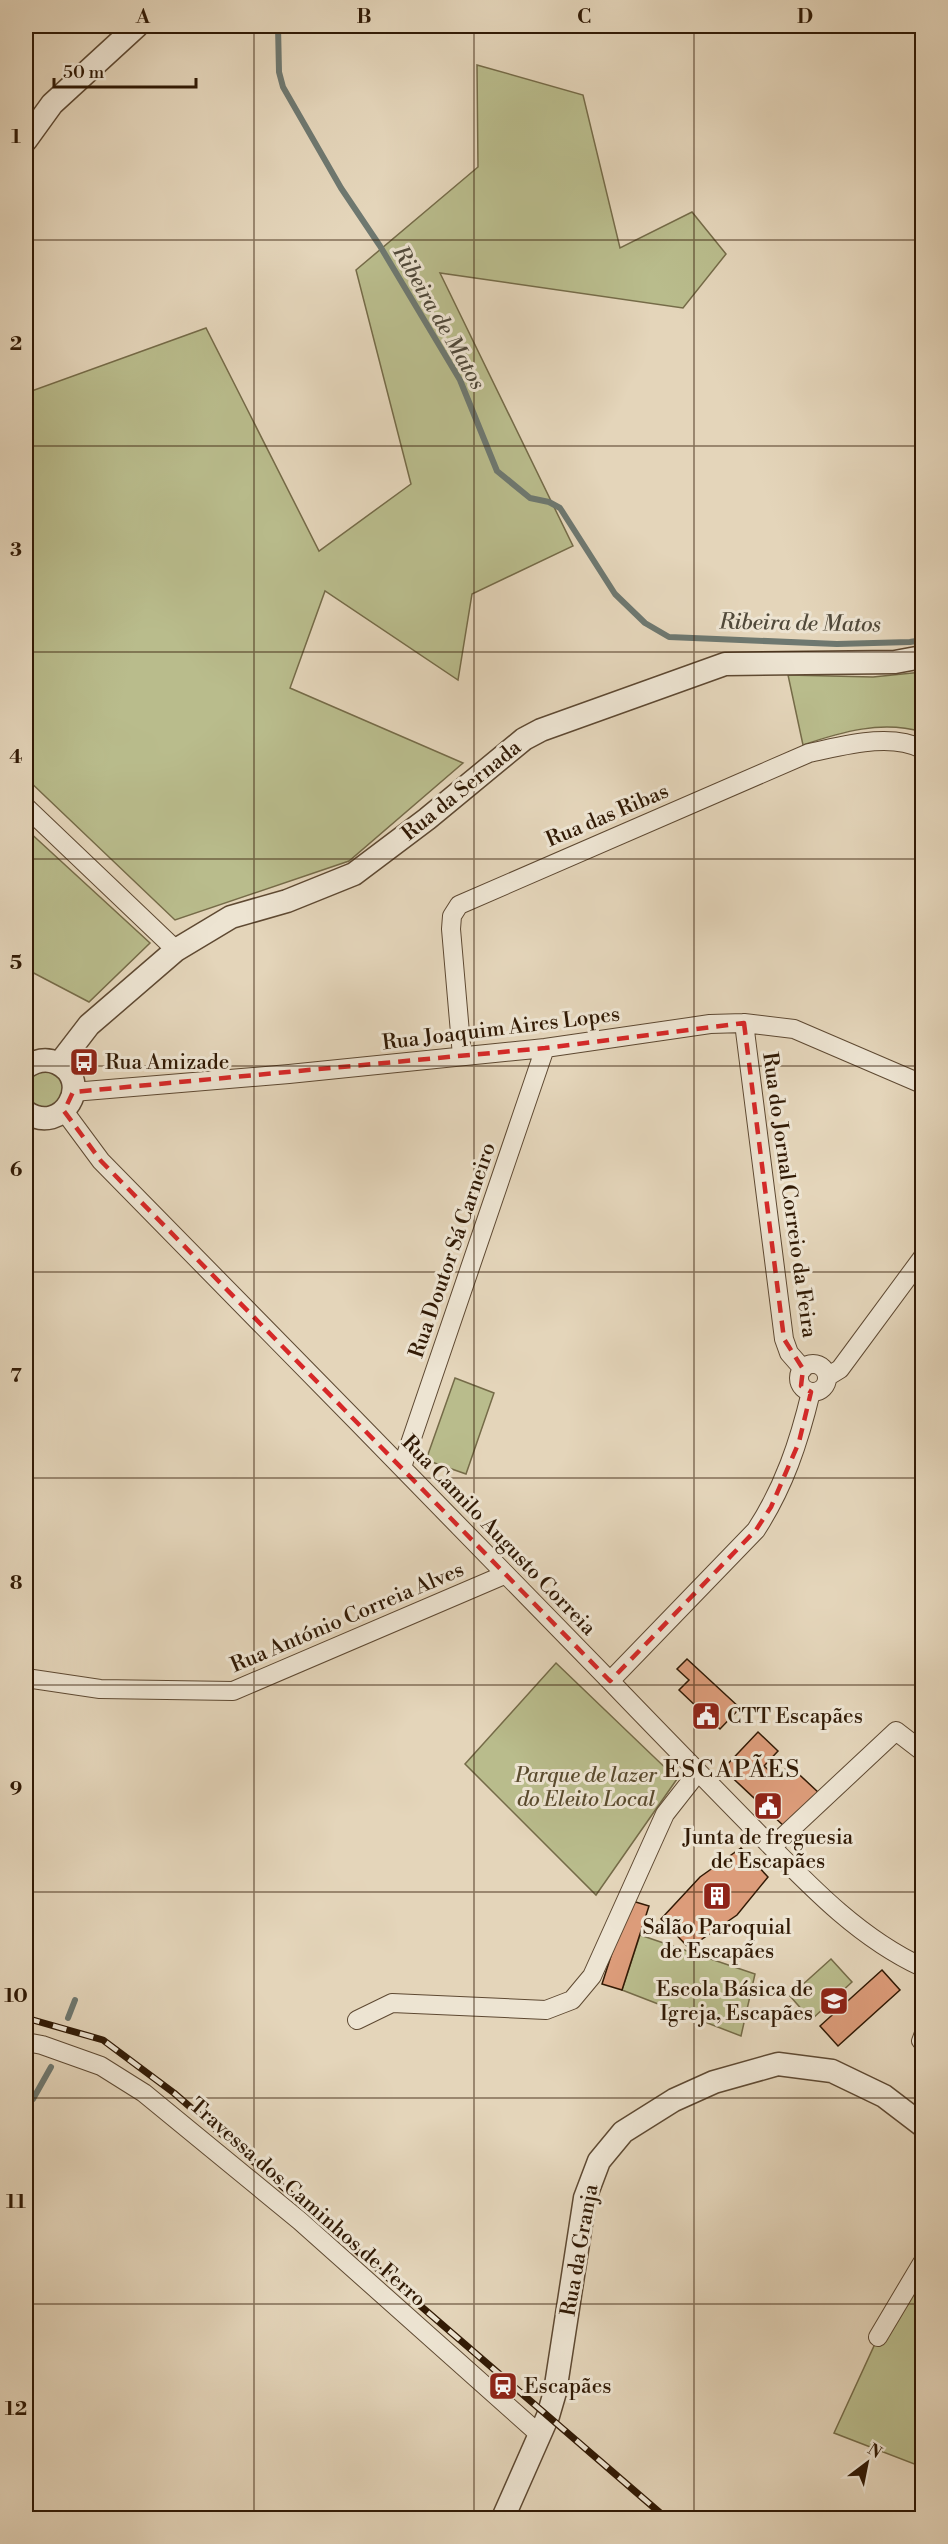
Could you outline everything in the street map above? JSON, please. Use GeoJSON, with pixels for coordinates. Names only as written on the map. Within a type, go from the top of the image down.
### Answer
{"type":"FeatureCollection","features":[{"type":"Feature","properties":{"kind":"street"},"geometry":{"type":"LineString","coordinates":[[26,140],[52,104],[137,26]]}},
{"type":"Feature","properties":{"kind":"street","name":"Rua da Sernada"},"geometry":{"type":"LineString","coordinates":[[59,1064],[88,1025],[176,950],[231,917],[287,901],[354,874],[427,819],[524,739],[567,719],[725,664],[895,662],[922,657]]}},
{"type":"Feature","properties":{"kind":"street","name":"Rua das Ribas"},"geometry":{"type":"LineString","coordinates":[[462,1056],[451,929],[452,916],[459,905],[809,753],[869,741],[913,744],[922,749]]}},
{"type":"Feature","properties":{"kind":"street"},"geometry":{"type":"LineString","coordinates":[[26,807],[176,950]]}},
{"type":"Feature","properties":{"kind":"street","name":"Rua Joaquim Aires Lopes"},"geometry":{"type":"LineString","coordinates":[[69,1101],[545,1048],[710,1024],[744,1023],[794,1029],[922,1084]]}},
{"type":"Feature","properties":{"kind":"street","name":"Rua do Jornal Correio da Feira"},"geometry":{"type":"LineString","coordinates":[[744,1023],[784,1340],[789,1353],[803,1369]]}},
{"type":"Feature","properties":{"kind":"street","name":"Rua Doutor Sá Carneiro"},"geometry":{"type":"LineString","coordinates":[[402,1467],[545,1048]]}},
{"type":"Feature","properties":{"kind":"street"},"geometry":{"type":"LineString","coordinates":[[26,1067],[42,1060],[59,1064],[70,1076],[69,1101],[49,1118],[40,1118],[26,1112]]}},
{"type":"Feature","properties":{"kind":"street","name":"Rua Camilo Augusto Correia"},"geometry":{"type":"LineString","coordinates":[[69,1101],[101,1161],[698,1772],[850,1923],[922,1967]]}},
{"type":"Feature","properties":{"kind":"street"},"geometry":{"type":"LineString","coordinates":[[827,1377],[820,1365],[811,1364],[803,1369],[799,1381],[804,1389],[811,1392],[821,1390],[827,1377],[840,1369],[922,1258]]}},
{"type":"Feature","properties":{"kind":"street"},"geometry":{"type":"LineString","coordinates":[[610,1681],[756,1530],[771,1507],[799,1442],[811,1392]]}},
{"type":"Feature","properties":{"kind":"street","name":"Rua António Correia Alves"},"geometry":{"type":"LineString","coordinates":[[26,1678],[100,1689],[233,1691],[504,1575]]}},
{"type":"Feature","properties":{"kind":"street"},"geometry":{"type":"LineString","coordinates":[[772,1847],[896,1731],[922,1751]]}},
{"type":"Feature","properties":{"kind":"street"},"geometry":{"type":"LineString","coordinates":[[357,2020],[392,2003],[546,2010],[572,2000],[592,1976],[665,1814],[698,1772]]}},
{"type":"Feature","properties":{"kind":"street"},"geometry":{"type":"LineString","coordinates":[[922,2033],[919,2041],[922,2045]]}},
{"type":"Feature","properties":{"kind":"street","name":"Travessa dos Caminhos de Ferro"},"geometry":{"type":"LineString","coordinates":[[26,2042],[42,2045],[102,2066],[144,2093],[300,2221],[539,2434]]}},
{"type":"Feature","properties":{"kind":"street","name":"Rua da Granja"},"geometry":{"type":"LineString","coordinates":[[503,2518],[555,2392],[585,2198],[599,2162],[624,2132],[674,2100],[714,2082],[778,2064],[832,2071],[884,2096],[922,2125]]}},
{"type":"Feature","properties":{"kind":"street"},"geometry":{"type":"LineString","coordinates":[[878,2337],[922,2263]]}},
{"type":"Feature","properties":{"kind":"highlighted area"},"geometry":{"type":"Polygon","coordinates":[[[744,1023],[784,1339],[803,1369],[801,1386],[811,1392],[799,1442],[771,1507],[756,1530],[610,1681],[101,1161],[64,1111],[73,1092],[545,1048],[744,1023]]]}},
{"type":"Feature","properties":{"kind":"green space"},"geometry":{"type":"Polygon","coordinates":[[[477,65],[583,95],[620,248],[692,212],[726,254],[683,308],[440,273],[573,546],[472,594],[458,680],[325,591],[290,688],[463,763],[349,861],[175,920],[26,778],[26,393],[206,328],[319,551],[411,484],[356,270],[478,167],[477,65]]]}},
{"type":"Feature","properties":{"kind":"green space"},"geometry":{"type":"Polygon","coordinates":[[[922,672],[922,732],[877,727],[847,732],[803,745],[788,675],[873,677],[922,672]]]}},
{"type":"Feature","properties":{"kind":"green space"},"geometry":{"type":"Polygon","coordinates":[[[26,829],[150,943],[89,1002],[26,969],[26,829]]]}},
{"type":"Feature","properties":{"kind":"green space"},"geometry":{"type":"Polygon","coordinates":[[[45,1071],[58,1076],[63,1089],[58,1102],[45,1107],[32,1102],[27,1089],[32,1076],[45,1071]]]}},
{"type":"Feature","properties":{"kind":"green space"},"geometry":{"type":"Polygon","coordinates":[[[455,1378],[494,1393],[466,1474],[426,1460],[455,1378]]]}},
{"type":"Feature","properties":{"kind":"green space","name":"Parque de lazer do Eleito Local"},"geometry":{"type":"Polygon","coordinates":[[[556,1663],[677,1779],[596,1895],[465,1764],[556,1663]]]}},
{"type":"Feature","properties":{"kind":"green space"},"geometry":{"type":"Polygon","coordinates":[[[640,1935],[755,1974],[741,2036],[622,1990],[640,1935]]]}},
{"type":"Feature","properties":{"kind":"green space"},"geometry":{"type":"Polygon","coordinates":[[[831,1959],[852,1982],[811,2020],[790,1996],[831,1959]]]}},
{"type":"Feature","properties":{"kind":"green space"},"geometry":{"type":"Polygon","coordinates":[[[922,2282],[922,2467],[834,2433],[874,2346],[922,2282]]]}},
{"type":"Feature","properties":{"kind":"building"},"geometry":{"type":"Polygon","coordinates":[[[687,1659],[740,1708],[720,1729],[679,1690],[689,1680],[677,1669],[687,1659]]]}},
{"type":"Feature","properties":{"kind":"building"},"geometry":{"type":"Polygon","coordinates":[[[758,1732],[778,1751],[764,1766],[777,1778],[789,1765],[819,1793],[786,1828],[723,1769],[758,1732]]]}},
{"type":"Feature","properties":{"kind":"building","name":"Salão Paroquial de Escapães"},"geometry":{"type":"Polygon","coordinates":[[[741,1848],[768,1877],[737,1915],[689,1948],[661,1919],[700,1877],[741,1848]]]}},
{"type":"Feature","properties":{"kind":"building"},"geometry":{"type":"Polygon","coordinates":[[[629,1900],[649,1906],[622,1990],[602,1984],[629,1900]]]}},
{"type":"Feature","properties":{"kind":"building","name":"Escola Básica de Igreja, Escapães"},"geometry":{"type":"Polygon","coordinates":[[[882,1970],[900,1990],[838,2046],[820,2026],[882,1970]]]}},
{"type":"Feature","properties":{"kind":"waterway","name":"Ribeira de Matos"},"geometry":{"type":"LineString","coordinates":[[278,26],[279,72],[283,87],[341,188],[380,246],[460,380],[497,471],[530,498],[549,502],[560,508],[615,594],[645,623],[669,637],[837,644],[922,640]]}},
{"type":"Feature","properties":{"kind":"waterway"},"geometry":{"type":"LineString","coordinates":[[68,2018],[75,2000]]}},
{"type":"Feature","properties":{"kind":"waterway"},"geometry":{"type":"LineString","coordinates":[[33,2099],[51,2067]]}},
{"type":"Feature","properties":{"kind":"railway"},"geometry":{"type":"LineString","coordinates":[[26,2018],[103,2040],[174,2093],[666,2518]]}},
{"type":"Feature","properties":{"kind":"place","name":"Rua Amizade"},"geometry":{"type":"Point","coordinates":[84,1062]}},
{"type":"Feature","properties":{"kind":"place","name":"CTT Escapães"},"geometry":{"type":"Point","coordinates":[706,1716]}},
{"type":"Feature","properties":{"kind":"place","name":"Junta de freguesia de Escapães"},"geometry":{"type":"Point","coordinates":[768,1806]}},
{"type":"Feature","properties":{"kind":"place","name":"Salão Paroquial de Escapães"},"geometry":{"type":"Point","coordinates":[717,1896]}},
{"type":"Feature","properties":{"kind":"place","name":"Escola Básica de Igreja, Escapães"},"geometry":{"type":"Point","coordinates":[834,2001]}},
{"type":"Feature","properties":{"kind":"place","name":"Escapães"},"geometry":{"type":"Point","coordinates":[503,2386]}},
{"type":"Feature","properties":{"kind":"district","name":"ESCAPÃES"},"geometry":{"type":"Point","coordinates":[732,1769]}}]}
